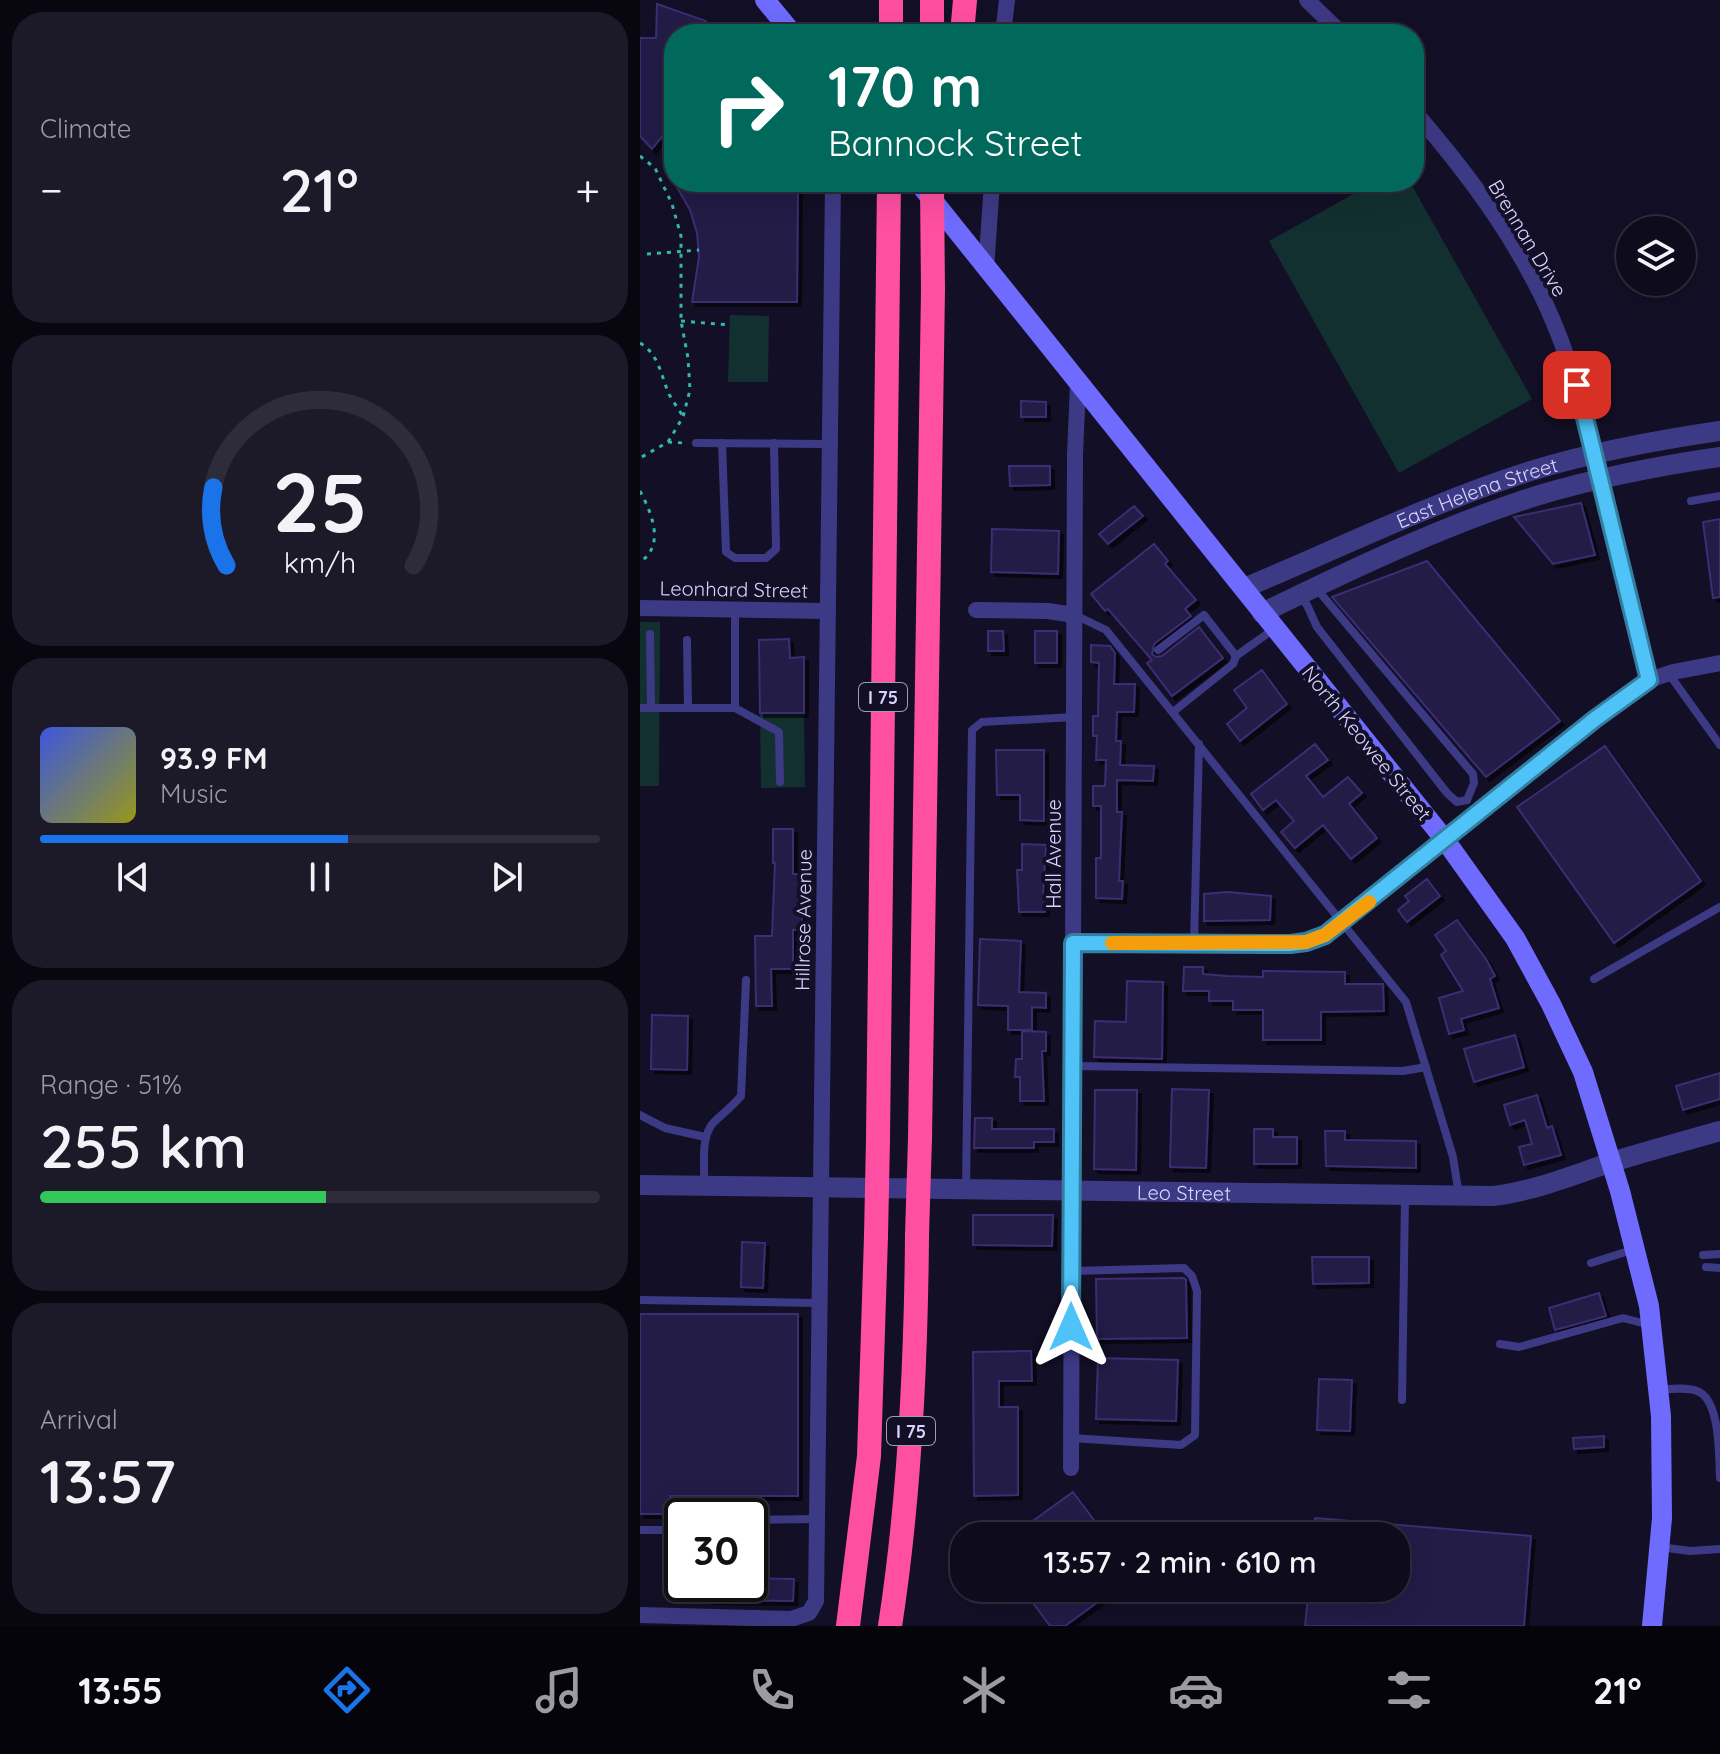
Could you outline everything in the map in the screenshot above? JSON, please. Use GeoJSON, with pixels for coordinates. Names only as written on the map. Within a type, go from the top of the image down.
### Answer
{"type":"FeatureCollection","features":[{"type":"Feature","properties":{"kind":"highway"},"geometry":{"type":"LineString","coordinates":[[891,0],[891,24]]}},
{"type":"Feature","properties":{"kind":"highway"},"geometry":{"type":"LineString","coordinates":[[932,0],[932,24]]}},
{"type":"Feature","properties":{"kind":"highway"},"geometry":{"type":"LineString","coordinates":[[963,24],[965,0]]}},
{"type":"Feature","properties":{"kind":"highway","name":"I 75"},"geometry":{"type":"LineString","coordinates":[[848,1626],[869,1456],[876,1236],[889,192]]}},
{"type":"Feature","properties":{"kind":"highway","name":"I 75"},"geometry":{"type":"LineString","coordinates":[[890,1626],[913,1409],[933,289],[929,192]]}},
{"type":"Feature","properties":{"kind":"main road"},"geometry":{"type":"LineString","coordinates":[[765,0],[785,24]]}},
{"type":"Feature","properties":{"kind":"main road","name":"North Keowee Street"},"geometry":{"type":"LineString","coordinates":[[935,192],[986,270],[1445,840],[1486,894],[1534,973],[1583,1072],[1611,1162],[1651,1325],[1659,1390],[1663,1469],[1660,1547],[1652,1626]]}},
{"type":"Feature","properties":{"kind":"street"},"geometry":{"type":"LineString","coordinates":[[1004,24],[1007,0]]}},
{"type":"Feature","properties":{"kind":"street"},"geometry":{"type":"LineString","coordinates":[[1307,0],[1332,24]]}},
{"type":"Feature","properties":{"kind":"street","name":"Brennan Drive"},"geometry":{"type":"LineString","coordinates":[[1424,123],[1475,187],[1529,270],[1569,362],[1596,454],[1649,680]]}},
{"type":"Feature","properties":{"kind":"street","name":"Hillrose Avenue"},"geometry":{"type":"LineString","coordinates":[[767,1623],[809,1613],[816,1601],[833,192]]}},
{"type":"Feature","properties":{"kind":"street"},"geometry":{"type":"LineString","coordinates":[[986,270],[991,192]]}},
{"type":"Feature","properties":{"kind":"street","name":"Hall Avenue"},"geometry":{"type":"LineString","coordinates":[[1071,1468],[1075,455],[1078,384]]}},
{"type":"Feature","properties":{"kind":"street","name":"East Helena Street"},"geometry":{"type":"LineString","coordinates":[[1244,588],[1510,478],[1596,454],[1720,431]]}},
{"type":"Feature","properties":{"kind":"street","name":"East Helena Street"},"geometry":{"type":"LineString","coordinates":[[1268,620],[1307,591],[1483,515],[1601,478],[1720,457]]}},
{"type":"Feature","properties":{"kind":"street","name":"Leonhard Street"},"geometry":{"type":"LineString","coordinates":[[640,608],[827,611]]}},
{"type":"Feature","properties":{"kind":"street"},"geometry":{"type":"LineString","coordinates":[[976,610],[1048,611],[1074,615]]}},
{"type":"Feature","properties":{"kind":"street"},"geometry":{"type":"LineString","coordinates":[[1073,943],[1306,942],[1325,935],[1445,840],[1472,808],[1649,680],[1720,663]]}},
{"type":"Feature","properties":{"kind":"street","name":"Leo Street"},"geometry":{"type":"LineString","coordinates":[[640,1185],[1459,1196],[1512,1194],[1720,1131]]}},
{"type":"Feature","properties":{"kind":"street"},"geometry":{"type":"LineString","coordinates":[[640,1615],[767,1623]]}},
{"type":"Feature","properties":{"kind":"lane"},"geometry":{"type":"LineString","coordinates":[[696,443],[829,444]]}},
{"type":"Feature","properties":{"kind":"lane"},"geometry":{"type":"LineString","coordinates":[[722,443],[726,552],[735,558],[766,558],[776,549],[774,443]]}},
{"type":"Feature","properties":{"kind":"lane"},"geometry":{"type":"LineString","coordinates":[[1691,501],[1720,496]]}},
{"type":"Feature","properties":{"kind":"lane"},"geometry":{"type":"LineString","coordinates":[[1410,517],[1420,541]]}},
{"type":"Feature","properties":{"kind":"lane"},"geometry":{"type":"LineString","coordinates":[[1295,567],[1307,591],[1473,774],[1472,808],[1457,802],[1447,793],[1317,627],[1307,605],[1307,591]]}},
{"type":"Feature","properties":{"kind":"lane"},"geometry":{"type":"LineString","coordinates":[[735,610],[735,708]]}},
{"type":"Feature","properties":{"kind":"lane"},"geometry":{"type":"LineString","coordinates":[[1074,615],[1106,630],[1406,1002],[1453,1157],[1459,1196]]}},
{"type":"Feature","properties":{"kind":"lane"},"geometry":{"type":"LineString","coordinates":[[1158,650],[1204,615],[1236,656]]}},
{"type":"Feature","properties":{"kind":"lane"},"geometry":{"type":"LineString","coordinates":[[1173,712],[1233,664],[1236,656],[1268,620]]}},
{"type":"Feature","properties":{"kind":"lane"},"geometry":{"type":"LineString","coordinates":[[650,634],[651,708]]}},
{"type":"Feature","properties":{"kind":"lane"},"geometry":{"type":"LineString","coordinates":[[687,640],[688,708]]}},
{"type":"Feature","properties":{"kind":"lane"},"geometry":{"type":"LineString","coordinates":[[1668,673],[1720,745]]}},
{"type":"Feature","properties":{"kind":"lane"},"geometry":{"type":"LineString","coordinates":[[640,708],[735,708],[779,732],[780,782]]}},
{"type":"Feature","properties":{"kind":"lane"},"geometry":{"type":"LineString","coordinates":[[966,1190],[972,730],[982,722],[1074,717]]}},
{"type":"Feature","properties":{"kind":"lane"},"geometry":{"type":"LineString","coordinates":[[1194,944],[1199,744]]}},
{"type":"Feature","properties":{"kind":"lane"},"geometry":{"type":"LineString","coordinates":[[1594,979],[1720,907]]}},
{"type":"Feature","properties":{"kind":"lane"},"geometry":{"type":"LineString","coordinates":[[704,1186],[705,1137],[711,1124],[730,1110],[741,1096],[746,980]]}},
{"type":"Feature","properties":{"kind":"lane"},"geometry":{"type":"LineString","coordinates":[[1072,1066],[1403,1071],[1426,1067]]}},
{"type":"Feature","properties":{"kind":"lane"},"geometry":{"type":"LineString","coordinates":[[640,1115],[665,1128],[705,1137]]}},
{"type":"Feature","properties":{"kind":"lane"},"geometry":{"type":"LineString","coordinates":[[1402,1400],[1405,1195]]}},
{"type":"Feature","properties":{"kind":"lane"},"geometry":{"type":"LineString","coordinates":[[1591,1263],[1633,1249]]}},
{"type":"Feature","properties":{"kind":"lane"},"geometry":{"type":"LineString","coordinates":[[1703,1255],[1720,1254]]}},
{"type":"Feature","properties":{"kind":"lane"},"geometry":{"type":"LineString","coordinates":[[1706,1267],[1720,1268]]}},
{"type":"Feature","properties":{"kind":"lane"},"geometry":{"type":"LineString","coordinates":[[1071,1271],[1184,1268],[1192,1276],[1197,1291],[1195,1435],[1181,1445],[1071,1438]]}},
{"type":"Feature","properties":{"kind":"lane"},"geometry":{"type":"LineString","coordinates":[[640,1300],[818,1303]]}},
{"type":"Feature","properties":{"kind":"lane"},"geometry":{"type":"LineString","coordinates":[[1500,1344],[1519,1347],[1623,1318],[1651,1325]]}},
{"type":"Feature","properties":{"kind":"lane"},"geometry":{"type":"LineString","coordinates":[[1659,1390],[1699,1391],[1710,1398],[1716,1409],[1720,1478]]}},
{"type":"Feature","properties":{"kind":"lane"},"geometry":{"type":"LineString","coordinates":[[768,1520],[817,1519]]}},
{"type":"Feature","properties":{"kind":"lane"},"geometry":{"type":"LineString","coordinates":[[640,1530],[664,1530]]}},
{"type":"Feature","properties":{"kind":"lane"},"geometry":{"type":"LineString","coordinates":[[1660,1547],[1690,1551],[1720,1549]]}},
{"type":"Feature","properties":{"kind":"path"},"geometry":{"type":"LineString","coordinates":[[640,156],[655,168],[664,187]]}},
{"type":"Feature","properties":{"kind":"path"},"geometry":{"type":"LineString","coordinates":[[640,458],[668,442],[683,417],[690,390],[681,321],[681,236],[666,192]]}},
{"type":"Feature","properties":{"kind":"path"},"geometry":{"type":"LineString","coordinates":[[647,254],[699,250]]}},
{"type":"Feature","properties":{"kind":"path"},"geometry":{"type":"LineString","coordinates":[[681,321],[730,325]]}},
{"type":"Feature","properties":{"kind":"path"},"geometry":{"type":"LineString","coordinates":[[640,343],[648,347],[657,361],[670,397],[683,417]]}},
{"type":"Feature","properties":{"kind":"path"},"geometry":{"type":"LineString","coordinates":[[668,442],[696,443]]}},
{"type":"Feature","properties":{"kind":"path"},"geometry":{"type":"LineString","coordinates":[[640,491],[652,515],[655,538],[646,558],[640,562]]}},
{"type":"Feature","properties":{"kind":"green space"},"geometry":{"type":"Polygon","coordinates":[[[1357,192],[1416,192],[1532,399],[1399,473],[1269,241],[1357,192]]]}},
{"type":"Feature","properties":{"kind":"green space"},"geometry":{"type":"Polygon","coordinates":[[[730,315],[769,316],[768,382],[728,382],[730,315]]]}},
{"type":"Feature","properties":{"kind":"green space"},"geometry":{"type":"Polygon","coordinates":[[[640,622],[660,622],[659,786],[640,786],[640,622]]]}},
{"type":"Feature","properties":{"kind":"green space"},"geometry":{"type":"Polygon","coordinates":[[[760,713],[804,713],[805,787],[761,788],[760,713]]]}},
{"type":"Feature","properties":{"kind":"building"},"geometry":{"type":"Polygon","coordinates":[[[657,4],[706,21],[705,24],[664,24],[664,134],[652,149],[640,136],[640,38],[656,38],[657,4]]]}},
{"type":"Feature","properties":{"kind":"building"},"geometry":{"type":"Polygon","coordinates":[[[680,192],[798,192],[797,302],[692,302],[699,257],[697,233],[690,210],[680,192]]]}},
{"type":"Feature","properties":{"kind":"building"},"geometry":{"type":"Polygon","coordinates":[[[1021,401],[1046,402],[1046,417],[1021,417],[1021,401]]]}},
{"type":"Feature","properties":{"kind":"building"},"geometry":{"type":"Polygon","coordinates":[[[1009,466],[1050,466],[1050,485],[1010,486],[1009,466]]]}},
{"type":"Feature","properties":{"kind":"building"},"geometry":{"type":"Polygon","coordinates":[[[1581,503],[1595,555],[1553,564],[1514,517],[1581,503]]]}},
{"type":"Feature","properties":{"kind":"building"},"geometry":{"type":"Polygon","coordinates":[[[1134,506],[1143,516],[1108,544],[1099,534],[1134,506]]]}},
{"type":"Feature","properties":{"kind":"building"},"geometry":{"type":"Polygon","coordinates":[[[1720,519],[1720,597],[1713,598],[1703,522],[1720,519]]]}},
{"type":"Feature","properties":{"kind":"building"},"geometry":{"type":"Polygon","coordinates":[[[992,529],[1059,531],[1058,574],[991,572],[992,529]]]}},
{"type":"Feature","properties":{"kind":"building"},"geometry":{"type":"Polygon","coordinates":[[[1154,544],[1168,561],[1165,564],[1196,600],[1185,609],[1191,616],[1154,644],[1152,654],[1162,656],[1199,627],[1223,658],[1172,696],[1147,663],[1152,660],[1091,594],[1154,544]]]}},
{"type":"Feature","properties":{"kind":"building"},"geometry":{"type":"Polygon","coordinates":[[[1427,561],[1560,721],[1486,777],[1332,597],[1427,561]]]}},
{"type":"Feature","properties":{"kind":"building"},"geometry":{"type":"Polygon","coordinates":[[[988,631],[1003,631],[1004,651],[988,651],[988,631]]]}},
{"type":"Feature","properties":{"kind":"building"},"geometry":{"type":"Polygon","coordinates":[[[1035,631],[1057,631],[1057,663],[1035,663],[1035,631]]]}},
{"type":"Feature","properties":{"kind":"building"},"geometry":{"type":"Polygon","coordinates":[[[789,639],[790,658],[804,657],[804,713],[760,713],[759,640],[789,639]]]}},
{"type":"Feature","properties":{"kind":"building"},"geometry":{"type":"Polygon","coordinates":[[[1091,645],[1110,646],[1115,653],[1114,684],[1135,684],[1134,712],[1117,712],[1116,741],[1121,741],[1120,765],[1154,766],[1153,781],[1117,780],[1117,812],[1122,812],[1119,881],[1123,881],[1122,899],[1096,898],[1096,858],[1101,858],[1101,806],[1093,806],[1093,786],[1105,786],[1106,760],[1096,760],[1097,736],[1093,736],[1093,716],[1098,716],[1099,663],[1091,662],[1091,645]]]}},
{"type":"Feature","properties":{"kind":"building"},"geometry":{"type":"Polygon","coordinates":[[[1262,670],[1287,704],[1240,741],[1227,724],[1247,708],[1234,690],[1262,670]]]}},
{"type":"Feature","properties":{"kind":"building"},"geometry":{"type":"Polygon","coordinates":[[[1315,744],[1328,760],[1306,776],[1323,797],[1348,777],[1362,793],[1349,804],[1377,838],[1351,859],[1323,825],[1295,848],[1281,832],[1294,821],[1276,800],[1263,810],[1251,794],[1315,744]]]}},
{"type":"Feature","properties":{"kind":"building"},"geometry":{"type":"Polygon","coordinates":[[[1605,746],[1701,881],[1614,943],[1517,807],[1605,746]]]}},
{"type":"Feature","properties":{"kind":"building"},"geometry":{"type":"Polygon","coordinates":[[[996,750],[1044,750],[1044,821],[1020,820],[1020,795],[997,795],[996,750]]]}},
{"type":"Feature","properties":{"kind":"building"},"geometry":{"type":"Polygon","coordinates":[[[773,829],[793,829],[793,874],[799,874],[798,909],[802,909],[802,930],[793,930],[793,969],[771,969],[772,1006],[756,1006],[755,936],[772,936],[773,829]]]}},
{"type":"Feature","properties":{"kind":"building"},"geometry":{"type":"Polygon","coordinates":[[[1022,844],[1046,845],[1045,912],[1019,912],[1017,870],[1022,870],[1022,844]]]}},
{"type":"Feature","properties":{"kind":"building"},"geometry":{"type":"Polygon","coordinates":[[[1427,879],[1440,896],[1407,922],[1398,910],[1409,901],[1405,896],[1427,879]]]}},
{"type":"Feature","properties":{"kind":"building"},"geometry":{"type":"Polygon","coordinates":[[[1228,892],[1271,896],[1270,920],[1204,921],[1204,894],[1228,892]]]}},
{"type":"Feature","properties":{"kind":"building"},"geometry":{"type":"Polygon","coordinates":[[[1457,920],[1495,976],[1490,979],[1499,1008],[1461,1019],[1464,1030],[1449,1034],[1439,998],[1463,991],[1441,955],[1446,951],[1435,935],[1457,920]]]}},
{"type":"Feature","properties":{"kind":"building"},"geometry":{"type":"Polygon","coordinates":[[[980,939],[1021,941],[1019,992],[1046,993],[1046,1008],[1032,1007],[1032,1030],[1008,1030],[1008,1006],[978,1005],[980,939]]]}},
{"type":"Feature","properties":{"kind":"building"},"geometry":{"type":"Polygon","coordinates":[[[1184,967],[1203,967],[1203,974],[1227,976],[1263,977],[1263,971],[1345,972],[1345,984],[1383,984],[1384,1011],[1321,1012],[1321,1040],[1263,1040],[1263,1010],[1233,1010],[1233,1001],[1209,1001],[1209,991],[1183,991],[1184,967]]]}},
{"type":"Feature","properties":{"kind":"building"},"geometry":{"type":"Polygon","coordinates":[[[1127,981],[1163,982],[1162,1059],[1094,1057],[1095,1021],[1126,1022],[1127,981]]]}},
{"type":"Feature","properties":{"kind":"building"},"geometry":{"type":"Polygon","coordinates":[[[652,1015],[688,1016],[687,1070],[651,1069],[652,1015]]]}},
{"type":"Feature","properties":{"kind":"building"},"geometry":{"type":"Polygon","coordinates":[[[1022,1031],[1046,1032],[1046,1051],[1042,1051],[1044,1101],[1020,1101],[1020,1077],[1015,1077],[1016,1059],[1022,1059],[1022,1031]]]}},
{"type":"Feature","properties":{"kind":"building"},"geometry":{"type":"Polygon","coordinates":[[[1515,1035],[1524,1067],[1474,1082],[1464,1049],[1515,1035]]]}},
{"type":"Feature","properties":{"kind":"building"},"geometry":{"type":"Polygon","coordinates":[[[1720,1073],[1720,1099],[1683,1110],[1676,1086],[1720,1073]]]}},
{"type":"Feature","properties":{"kind":"building"},"geometry":{"type":"Polygon","coordinates":[[[1172,1089],[1209,1090],[1206,1168],[1170,1167],[1172,1089]]]}},
{"type":"Feature","properties":{"kind":"building"},"geometry":{"type":"Polygon","coordinates":[[[1095,1090],[1137,1090],[1136,1170],[1094,1169],[1095,1090]]]}},
{"type":"Feature","properties":{"kind":"building"},"geometry":{"type":"Polygon","coordinates":[[[1537,1095],[1547,1128],[1552,1126],[1561,1155],[1524,1165],[1519,1147],[1532,1144],[1525,1120],[1510,1125],[1504,1105],[1537,1095]]]}},
{"type":"Feature","properties":{"kind":"building"},"geometry":{"type":"Polygon","coordinates":[[[975,1118],[992,1118],[992,1129],[1054,1129],[1054,1142],[1034,1142],[1034,1148],[974,1148],[975,1118]]]}},
{"type":"Feature","properties":{"kind":"building"},"geometry":{"type":"Polygon","coordinates":[[[1254,1129],[1273,1129],[1273,1137],[1297,1137],[1297,1164],[1254,1164],[1254,1129]]]}},
{"type":"Feature","properties":{"kind":"building"},"geometry":{"type":"Polygon","coordinates":[[[1325,1131],[1345,1131],[1345,1140],[1416,1141],[1416,1168],[1326,1166],[1325,1131]]]}},
{"type":"Feature","properties":{"kind":"building"},"geometry":{"type":"Polygon","coordinates":[[[973,1215],[1053,1215],[1052,1246],[973,1245],[973,1215]]]}},
{"type":"Feature","properties":{"kind":"building"},"geometry":{"type":"Polygon","coordinates":[[[742,1242],[765,1243],[763,1288],[741,1287],[742,1242]]]}},
{"type":"Feature","properties":{"kind":"building"},"geometry":{"type":"Polygon","coordinates":[[[1312,1257],[1369,1257],[1369,1283],[1313,1284],[1312,1257]]]}},
{"type":"Feature","properties":{"kind":"building"},"geometry":{"type":"Polygon","coordinates":[[[1184,1278],[1187,1338],[1097,1339],[1096,1279],[1184,1278]]]}},
{"type":"Feature","properties":{"kind":"building"},"geometry":{"type":"Polygon","coordinates":[[[1599,1293],[1606,1316],[1555,1330],[1549,1308],[1599,1293]]]}},
{"type":"Feature","properties":{"kind":"building"},"geometry":{"type":"Polygon","coordinates":[[[640,1314],[798,1314],[798,1496],[670,1496],[664,1498],[664,1514],[640,1514],[640,1314]]]}},
{"type":"Feature","properties":{"kind":"building"},"geometry":{"type":"Polygon","coordinates":[[[1031,1351],[1032,1381],[999,1381],[999,1407],[1018,1407],[1018,1495],[974,1496],[973,1352],[1031,1351]]]}},
{"type":"Feature","properties":{"kind":"building"},"geometry":{"type":"Polygon","coordinates":[[[1098,1358],[1178,1360],[1176,1421],[1096,1419],[1098,1358]]]}},
{"type":"Feature","properties":{"kind":"building"},"geometry":{"type":"Polygon","coordinates":[[[1319,1379],[1352,1380],[1350,1431],[1317,1430],[1319,1379]]]}},
{"type":"Feature","properties":{"kind":"building"},"geometry":{"type":"Polygon","coordinates":[[[1604,1436],[1604,1447],[1574,1449],[1573,1438],[1604,1436]]]}},
{"type":"Feature","properties":{"kind":"building"},"geometry":{"type":"Polygon","coordinates":[[[1073,1492],[1096,1522],[1031,1522],[1073,1492]]]}},
{"type":"Feature","properties":{"kind":"building"},"geometry":{"type":"Polygon","coordinates":[[[1315,1518],[1363,1522],[1315,1522],[1315,1518]]]}},
{"type":"Feature","properties":{"kind":"building"},"geometry":{"type":"Polygon","coordinates":[[[1410,1526],[1531,1536],[1524,1626],[1305,1626],[1308,1602],[1410,1602],[1410,1526]]]}},
{"type":"Feature","properties":{"kind":"building"},"geometry":{"type":"Polygon","coordinates":[[[768,1578],[794,1579],[793,1601],[768,1601],[768,1578]]]}},
{"type":"Feature","properties":{"kind":"building"},"geometry":{"type":"Polygon","coordinates":[[[1032,1602],[1098,1602],[1065,1626],[1050,1626],[1032,1602]]]}},
{"type":"Feature","properties":{"kind":"slow traffic"},"geometry":{"type":"LineString","coordinates":[[1112,943],[1306,942],[1325,935],[1369,902]]}},
{"type":"Feature","properties":{"kind":"route"},"geometry":{"type":"LineString","coordinates":[[1071,1327],[1073,943],[1290,944],[1325,935],[1595,719],[1649,680],[1577,385]]}}]}
